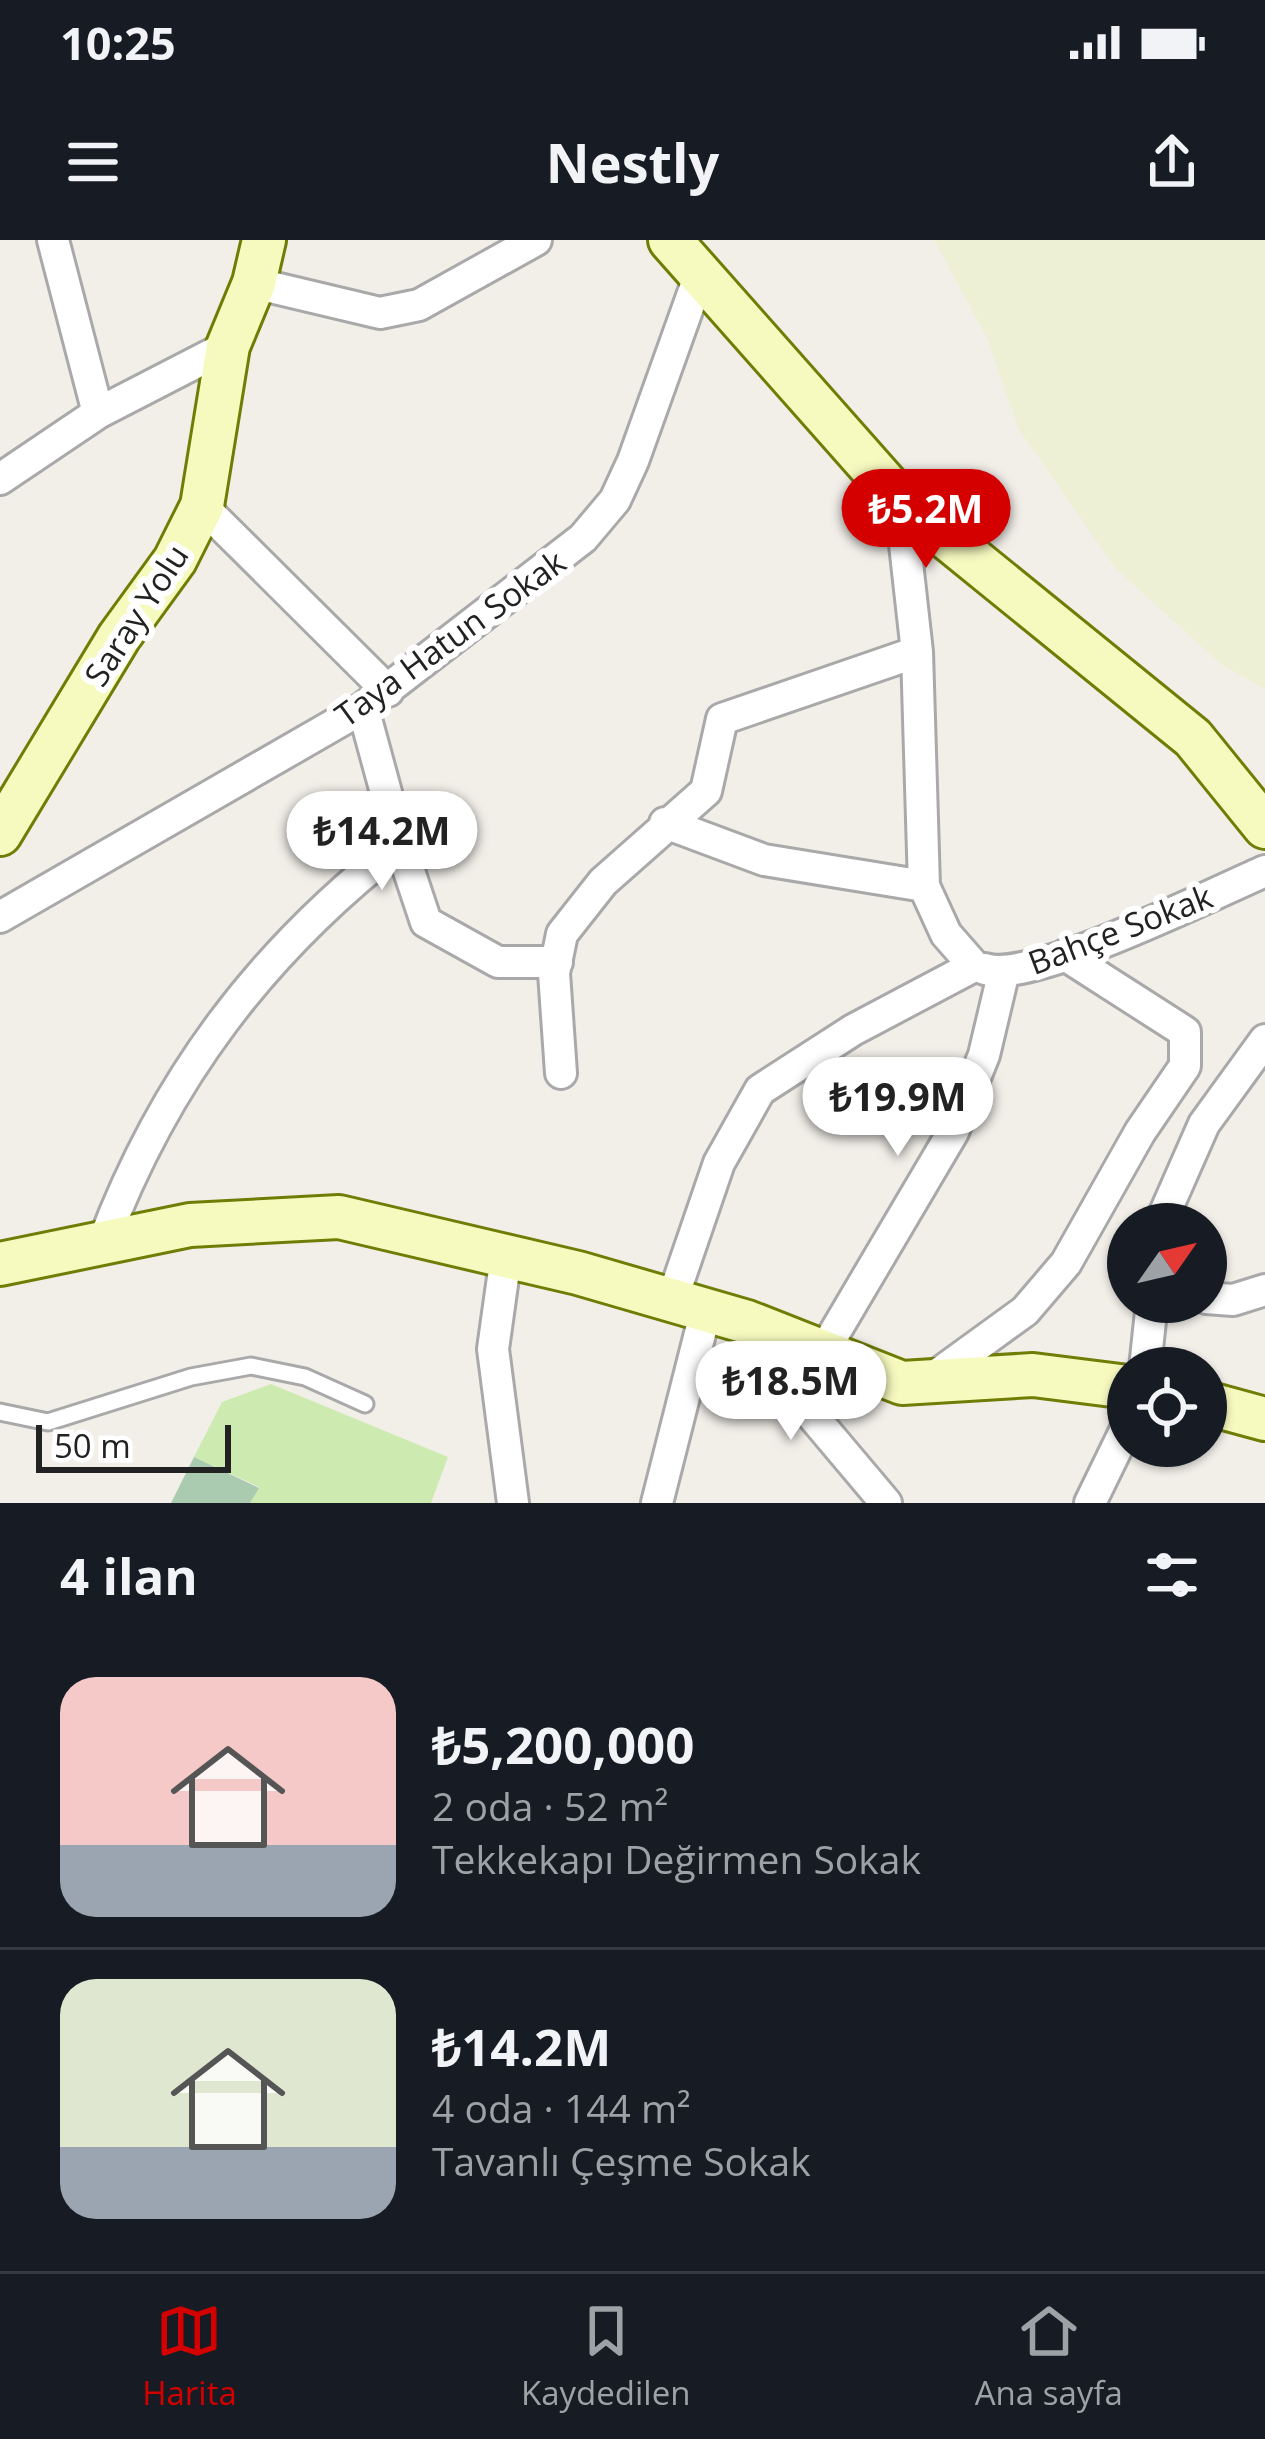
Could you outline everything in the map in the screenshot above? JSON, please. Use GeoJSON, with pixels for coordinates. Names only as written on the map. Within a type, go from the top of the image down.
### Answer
{"type":"FeatureCollection","features":[{"type":"Feature","properties":{"kind":"street"},"geometry":{"type":"LineString","coordinates":[[52,240],[98,412]]}},
{"type":"Feature","properties":{"kind":"street","name":"Saray Yolu"},"geometry":{"type":"LineString","coordinates":[[0,835],[119,637],[175,560],[202,506],[228,346],[254,283],[264,240]]}},
{"type":"Feature","properties":{"kind":"street"},"geometry":{"type":"LineString","coordinates":[[254,283],[380,313],[419,305],[536,240]]}},
{"type":"Feature","properties":{"kind":"street"},"geometry":{"type":"LineString","coordinates":[[670,240],[899,500],[1193,738],[1265,827]]}},
{"type":"Feature","properties":{"kind":"street","name":"Taya Hatun Sokak"},"geometry":{"type":"LineString","coordinates":[[0,916],[375,700],[583,538],[615,500],[700,274]]}},
{"type":"Feature","properties":{"kind":"street"},"geometry":{"type":"LineString","coordinates":[[0,479],[98,412],[228,346]]}},
{"type":"Feature","properties":{"kind":"street"},"geometry":{"type":"LineString","coordinates":[[822,1354],[953,1132],[984,1055],[988,970],[946,934],[924,886],[917,652],[899,500]]}},
{"type":"Feature","properties":{"kind":"street"},"geometry":{"type":"LineString","coordinates":[[202,506],[375,700],[400,844],[426,922],[498,962],[557,962]]}},
{"type":"Feature","properties":{"kind":"street"},"geometry":{"type":"LineString","coordinates":[[561,1073],[557,962],[562,934],[603,882],[706,791],[722,719],[917,652]]}},
{"type":"Feature","properties":{"kind":"street"},"geometry":{"type":"LineString","coordinates":[[665,823],[764,860],[924,886]]}},
{"type":"Feature","properties":{"kind":"street"},"geometry":{"type":"LineString","coordinates":[[103,1243],[149,1130],[212,1035],[345,887],[400,844]]}},
{"type":"Feature","properties":{"kind":"street","name":"Bahçe Sokak"},"geometry":{"type":"LineString","coordinates":[[657,1503],[689,1305],[719,1163],[760,1090],[853,1030],[988,970],[1065,955],[1265,871]]}},
{"type":"Feature","properties":{"kind":"street"},"geometry":{"type":"LineString","coordinates":[[927,1382],[1025,1311],[1066,1263],[1139,1132],[1185,1066],[1185,1032],[1065,955]]}},
{"type":"Feature","properties":{"kind":"street"},"geometry":{"type":"LineString","coordinates":[[1169,1203],[1204,1124],[1265,1040]]}},
{"type":"Feature","properties":{"kind":"street"},"geometry":{"type":"LineString","coordinates":[[0,1264],[190,1226],[339,1217],[689,1305],[902,1383],[1033,1376],[1107,1385]]}},
{"type":"Feature","properties":{"kind":"street"},"geometry":{"type":"LineString","coordinates":[[506,1256],[493,1349],[513,1503]]}},
{"type":"Feature","properties":{"kind":"street"},"geometry":{"type":"LineString","coordinates":[[1227,1300],[1265,1289]]}},
{"type":"Feature","properties":{"kind":"street"},"geometry":{"type":"LineString","coordinates":[[781,1336],[800,1400],[886,1503]]}},
{"type":"Feature","properties":{"kind":"street"},"geometry":{"type":"LineString","coordinates":[[1227,1409],[1265,1419]]}},
{"type":"Feature","properties":{"kind":"street"},"geometry":{"type":"LineString","coordinates":[[1090,1503],[1108,1467]]}},
{"type":"Feature","properties":{"kind":"lane"},"geometry":{"type":"LineString","coordinates":[[0,1412],[48,1422],[191,1377],[251,1366],[305,1377],[365,1404]]}},
{"type":"Feature","properties":{"kind":"green space"},"geometry":{"type":"Polygon","coordinates":[[[934,240],[1265,240],[1265,689],[1222,665],[1115,568],[1018,428],[987,338],[934,240]]]}},
{"type":"Feature","properties":{"kind":"green space"},"geometry":{"type":"Polygon","coordinates":[[[271,1384],[448,1457],[431,1503],[250,1503],[259,1487],[194,1457],[222,1402],[271,1384]]]}},
{"type":"Feature","properties":{"kind":"green space"},"geometry":{"type":"Polygon","coordinates":[[[194,1457],[259,1488],[250,1503],[171,1503],[194,1457]]]}}]}
